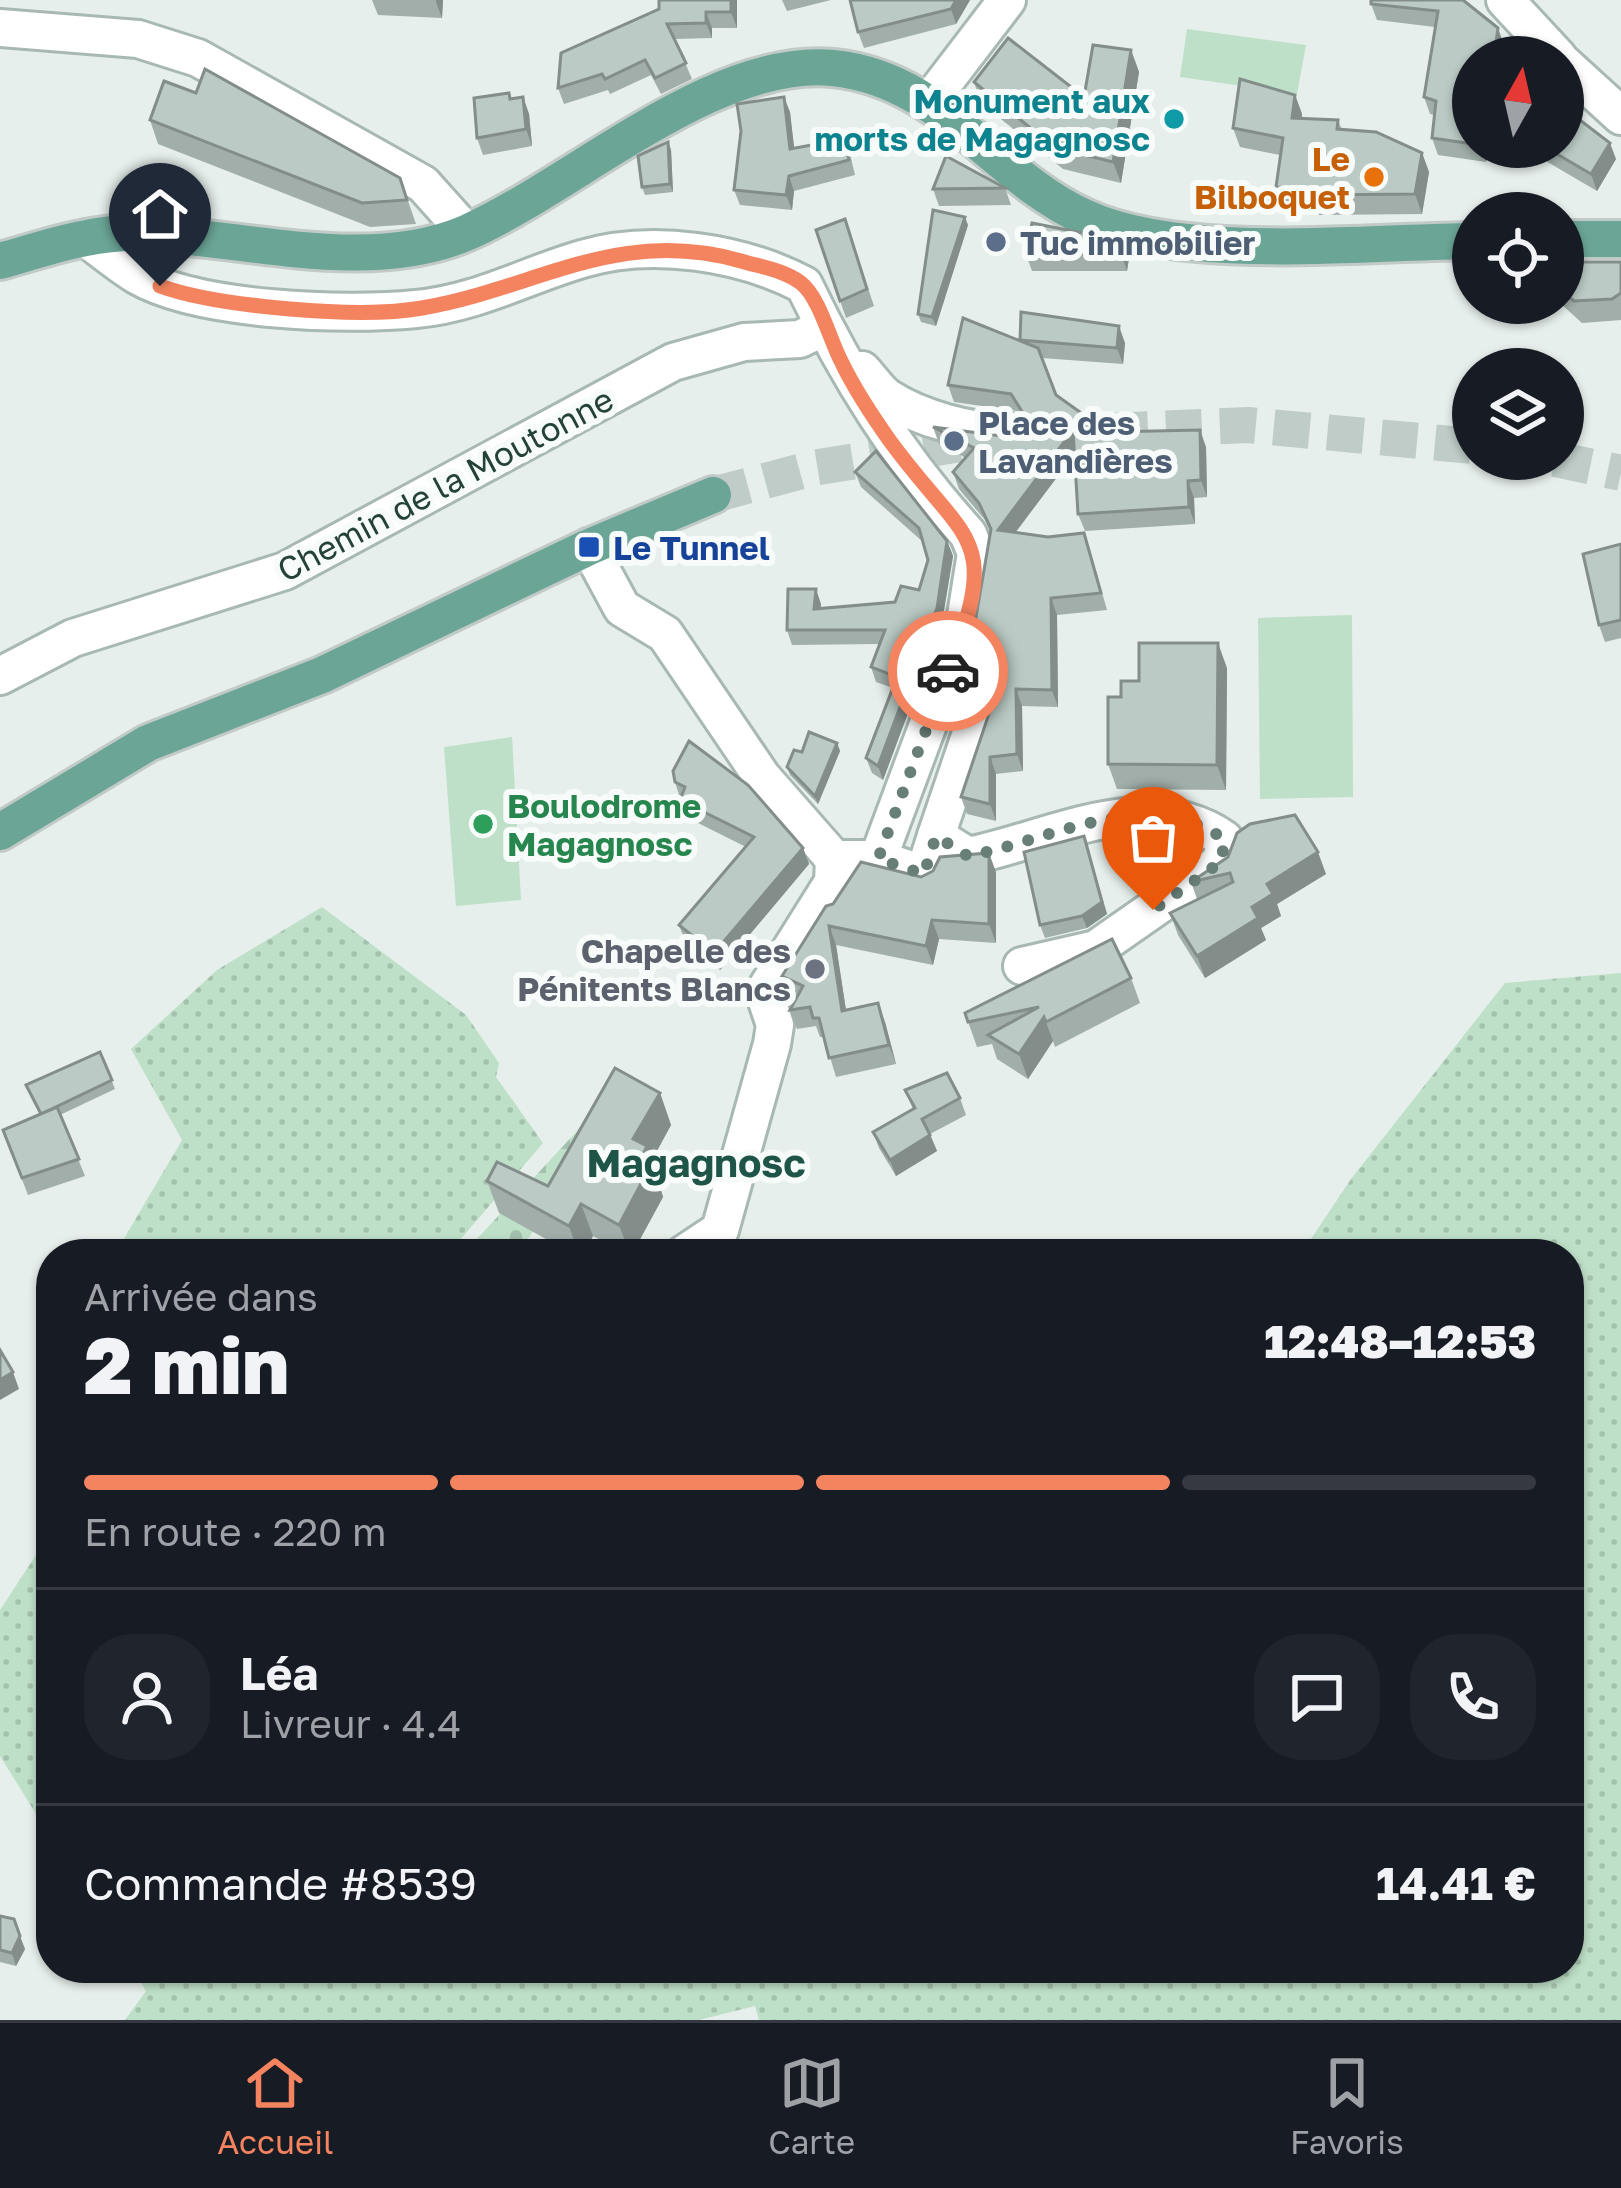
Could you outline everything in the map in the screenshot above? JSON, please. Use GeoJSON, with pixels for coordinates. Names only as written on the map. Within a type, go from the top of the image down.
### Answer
{"type":"FeatureCollection","features":[{"type":"Feature","properties":{"kind":"main road"},"geometry":{"type":"LineString","coordinates":[[0,261],[86,238],[160,235],[327,250],[415,248],[466,232],[694,102],[749,78],[802,67],[890,80],[929,102],[1054,202],[1117,230],[1217,242],[1452,241]]}},
{"type":"Feature","properties":{"kind":"main road"},"geometry":{"type":"LineString","coordinates":[[1584,239],[1621,239]]}},
{"type":"Feature","properties":{"kind":"main road"},"geometry":{"type":"LineString","coordinates":[[0,832],[148,743],[322,675],[589,547],[713,495]]}},
{"type":"Feature","properties":{"kind":"street"},"geometry":{"type":"LineString","coordinates":[[929,102],[1007,0]]}},
{"type":"Feature","properties":{"kind":"street"},"geometry":{"type":"LineString","coordinates":[[1505,0],[1538,36]]}},
{"type":"Feature","properties":{"kind":"street"},"geometry":{"type":"LineString","coordinates":[[0,28],[138,40],[198,58],[423,184],[466,232]]}},
{"type":"Feature","properties":{"kind":"street"},"geometry":{"type":"LineString","coordinates":[[1584,82],[1621,116]]}},
{"type":"Feature","properties":{"kind":"street"},"geometry":{"type":"LineString","coordinates":[[86,238],[160,286],[190,297],[266,307],[418,309],[518,285],[580,259],[667,250],[780,272],[804,285],[844,368],[889,439],[968,534],[976,553],[974,592],[951,664],[878,859]]}},
{"type":"Feature","properties":{"kind":"street","name":"Chemin de la Moutonne"},"geometry":{"type":"LineString","coordinates":[[0,676],[73,638],[285,572],[674,362],[744,342],[800,339],[824,326]]}},
{"type":"Feature","properties":{"kind":"street"},"geometry":{"type":"LineString","coordinates":[[844,368],[863,370],[885,397],[945,421],[987,432],[1007,430]]}},
{"type":"Feature","properties":{"kind":"street"},"geometry":{"type":"LineString","coordinates":[[589,547],[622,608],[665,634],[762,777],[834,859],[833,882],[764,992],[775,1025],[772,1044],[720,1230],[706,1239]]}},
{"type":"Feature","properties":{"kind":"street"},"geometry":{"type":"LineString","coordinates":[[834,859],[878,859],[924,874],[989,680],[951,664]]}},
{"type":"Feature","properties":{"kind":"street"},"geometry":{"type":"LineString","coordinates":[[936,836],[968,856],[1024,845],[1070,826],[1132,814],[1205,826],[1224,839],[1222,861],[1096,949],[1022,966]]}},
{"type":"Feature","properties":{"kind":"green space"},"geometry":{"type":"Polygon","coordinates":[[[1187,29],[1306,45],[1297,94],[1180,77],[1187,29]]]}},
{"type":"Feature","properties":{"kind":"green space"},"geometry":{"type":"Polygon","coordinates":[[[1352,615],[1353,797],[1260,799],[1258,618],[1352,615]]]}},
{"type":"Feature","properties":{"kind":"green space","name":"Boulodrome Magagnosc"},"geometry":{"type":"Polygon","coordinates":[[[512,737],[521,900],[456,906],[444,747],[512,737]]]}},
{"type":"Feature","properties":{"kind":"green space"},"geometry":{"type":"Polygon","coordinates":[[[322,907],[466,1015],[499,1063],[496,1077],[543,1143],[461,1239],[124,1239],[182,1140],[131,1049],[217,970],[322,907]]]}},
{"type":"Feature","properties":{"kind":"green space"},"geometry":{"type":"Polygon","coordinates":[[[1621,973],[1621,2020],[759,2020],[755,2006],[699,2020],[125,2020],[146,1991],[141,1983],[1584,1983],[1584,1239],[1311,1239],[1351,1179],[1505,983],[1621,973]]]}},
{"type":"Feature","properties":{"kind":"green space"},"geometry":{"type":"Polygon","coordinates":[[[616,1089],[623,1096],[528,1239],[477,1239],[616,1089]]]}},
{"type":"Feature","properties":{"kind":"green space"},"geometry":{"type":"Polygon","coordinates":[[[36,1555],[36,1814],[0,1756],[0,1610],[36,1555]]]}},
{"type":"Feature","properties":{"kind":"building"},"geometry":{"type":"Polygon","coordinates":[[[659,0],[731,0],[731,12],[706,12],[706,23],[667,24],[686,63],[655,78],[645,60],[605,79],[602,74],[558,88],[561,53],[659,9],[659,0]]]}},
{"type":"Feature","properties":{"kind":"building"},"geometry":{"type":"Polygon","coordinates":[[[850,0],[956,0],[951,9],[858,32],[850,0]]]}},
{"type":"Feature","properties":{"kind":"building"},"geometry":{"type":"Polygon","coordinates":[[[1371,0],[1463,0],[1498,28],[1497,36],[1452,36],[1452,141],[1432,138],[1436,101],[1424,97],[1438,11],[1371,4],[1371,0]]]}},
{"type":"Feature","properties":{"kind":"building"},"geometry":{"type":"Polygon","coordinates":[[[1008,38],[1084,97],[1093,45],[1131,50],[1113,162],[1055,148],[974,82],[1008,38]]]}},
{"type":"Feature","properties":{"kind":"building"},"geometry":{"type":"Polygon","coordinates":[[[205,69],[400,178],[407,200],[362,203],[150,120],[164,81],[196,93],[205,69]]]}},
{"type":"Feature","properties":{"kind":"building"},"geometry":{"type":"Polygon","coordinates":[[[1240,79],[1295,95],[1292,118],[1338,120],[1337,129],[1376,132],[1422,153],[1415,194],[1312,195],[1312,189],[1276,187],[1283,138],[1233,128],[1240,79]]]}},
{"type":"Feature","properties":{"kind":"building"},"geometry":{"type":"Polygon","coordinates":[[[509,93],[510,99],[523,97],[526,129],[477,138],[474,98],[509,93]]]}},
{"type":"Feature","properties":{"kind":"building"},"geometry":{"type":"Polygon","coordinates":[[[784,97],[790,149],[844,139],[849,160],[789,176],[786,195],[734,190],[741,131],[737,104],[784,97]]]}},
{"type":"Feature","properties":{"kind":"building"},"geometry":{"type":"Polygon","coordinates":[[[1584,123],[1610,143],[1591,174],[1581,168],[1584,123]]]}},
{"type":"Feature","properties":{"kind":"building"},"geometry":{"type":"Polygon","coordinates":[[[668,142],[670,184],[642,187],[638,156],[668,142]]]}},
{"type":"Feature","properties":{"kind":"building"},"geometry":{"type":"Polygon","coordinates":[[[946,156],[1005,188],[933,189],[946,156]]]}},
{"type":"Feature","properties":{"kind":"building"},"geometry":{"type":"Polygon","coordinates":[[[933,210],[965,217],[932,317],[918,314],[933,210]]]}},
{"type":"Feature","properties":{"kind":"building"},"geometry":{"type":"Polygon","coordinates":[[[845,219],[867,289],[840,301],[816,230],[845,219]]]}},
{"type":"Feature","properties":{"kind":"building"},"geometry":{"type":"Polygon","coordinates":[[[1032,223],[1123,241],[1121,254],[1026,254],[1032,223]]]}},
{"type":"Feature","properties":{"kind":"building"},"geometry":{"type":"Polygon","coordinates":[[[1584,262],[1621,262],[1621,293],[1612,299],[1584,300],[1584,262]]]}},
{"type":"Feature","properties":{"kind":"building"},"geometry":{"type":"Polygon","coordinates":[[[1021,312],[1119,326],[1117,348],[1020,340],[1021,312]]]}},
{"type":"Feature","properties":{"kind":"building"},"geometry":{"type":"Polygon","coordinates":[[[963,318],[1038,348],[1056,395],[1108,432],[1200,430],[1201,480],[1188,481],[1189,507],[1078,514],[1073,430],[998,530],[1048,537],[1084,533],[1101,593],[1051,598],[1052,690],[1016,689],[1017,754],[990,757],[990,804],[961,797],[1004,669],[1000,648],[973,635],[991,529],[979,503],[953,472],[974,448],[933,427],[1002,436],[1020,426],[1023,413],[1011,394],[948,385],[963,318]]]}},
{"type":"Feature","properties":{"kind":"building"},"geometry":{"type":"Polygon","coordinates":[[[876,451],[947,541],[937,608],[878,766],[866,758],[897,677],[871,667],[885,630],[787,630],[788,589],[816,589],[814,609],[895,602],[901,586],[919,590],[928,560],[919,528],[855,472],[876,451]]]}},
{"type":"Feature","properties":{"kind":"building"},"geometry":{"type":"Polygon","coordinates":[[[1621,544],[1621,620],[1599,625],[1583,554],[1621,544]]]}},
{"type":"Feature","properties":{"kind":"building"},"geometry":{"type":"Polygon","coordinates":[[[1139,643],[1218,643],[1217,765],[1108,764],[1108,697],[1121,697],[1121,681],[1139,681],[1139,643]]]}},
{"type":"Feature","properties":{"kind":"building"},"geometry":{"type":"Polygon","coordinates":[[[809,732],[837,743],[815,796],[787,767],[794,750],[802,752],[809,732]]]}},
{"type":"Feature","properties":{"kind":"building"},"geometry":{"type":"Polygon","coordinates":[[[689,741],[748,785],[803,848],[714,953],[679,925],[754,837],[680,800],[685,787],[675,782],[673,771],[689,741]]]}},
{"type":"Feature","properties":{"kind":"building"},"geometry":{"type":"Polygon","coordinates":[[[1295,815],[1318,852],[1267,884],[1273,894],[1252,907],[1258,918],[1197,956],[1170,913],[1233,882],[1230,873],[1191,882],[1228,857],[1237,833],[1250,824],[1295,815]]]}},
{"type":"Feature","properties":{"kind":"building"},"geometry":{"type":"Polygon","coordinates":[[[1145,822],[1149,842],[1171,826],[1191,834],[1136,872],[1106,826],[1145,822]]]}},
{"type":"Feature","properties":{"kind":"building"},"geometry":{"type":"Polygon","coordinates":[[[1084,836],[1102,902],[1082,916],[1040,925],[1024,852],[1084,836]]]}},
{"type":"Feature","properties":{"kind":"building"},"geometry":{"type":"Polygon","coordinates":[[[989,853],[989,924],[932,920],[926,946],[829,926],[842,1011],[878,1003],[889,1045],[829,1058],[819,1018],[813,1018],[810,1007],[790,1010],[803,986],[782,976],[826,906],[833,904],[861,862],[921,877],[933,871],[940,857],[989,853]]]}},
{"type":"Feature","properties":{"kind":"building"},"geometry":{"type":"Polygon","coordinates":[[[1112,939],[1131,978],[1046,1022],[1044,1017],[1019,1054],[988,1035],[1039,1007],[968,1022],[965,1013],[1112,939]]]}},
{"type":"Feature","properties":{"kind":"building"},"geometry":{"type":"Polygon","coordinates":[[[100,1052],[112,1080],[41,1114],[26,1085],[100,1052]]]}},
{"type":"Feature","properties":{"kind":"building"},"geometry":{"type":"Polygon","coordinates":[[[615,1068],[660,1093],[633,1139],[647,1146],[641,1159],[651,1165],[619,1225],[581,1204],[569,1226],[487,1181],[497,1162],[548,1186],[615,1068]]]}},
{"type":"Feature","properties":{"kind":"building"},"geometry":{"type":"Polygon","coordinates":[[[947,1073],[960,1098],[922,1119],[930,1135],[890,1160],[873,1132],[915,1108],[905,1090],[947,1073]]]}},
{"type":"Feature","properties":{"kind":"building"},"geometry":{"type":"Polygon","coordinates":[[[57,1107],[79,1159],[22,1178],[3,1130],[57,1107]]]}},
{"type":"Feature","properties":{"kind":"building"},"geometry":{"type":"Polygon","coordinates":[[[0,1350],[13,1372],[0,1380],[0,1350]]]}},
{"type":"Feature","properties":{"kind":"building"},"geometry":{"type":"Polygon","coordinates":[[[0,1916],[14,1919],[20,1936],[12,1953],[0,1950],[0,1916]]]}},
{"type":"Feature","properties":{"kind":"tunnel"},"geometry":{"type":"LineString","coordinates":[[1058,433],[1248,425],[1452,444]]}},
{"type":"Feature","properties":{"kind":"tunnel"},"geometry":{"type":"LineString","coordinates":[[713,495],[813,468],[991,439]]}},
{"type":"Feature","properties":{"kind":"tunnel"},"geometry":{"type":"LineString","coordinates":[[1584,465],[1621,473]]}},
{"type":"Feature","properties":{"kind":"way so far"},"geometry":{"type":"LineString","coordinates":[[948,671],[878,859],[924,874],[936,836],[968,856],[1024,845],[1070,826],[1132,814],[1205,826],[1224,839],[1222,861],[1153,910]]}},
{"type":"Feature","properties":{"kind":"place","name":"Monument aux morts de Magagnosc"},"geometry":{"type":"Point","coordinates":[1174,119]}},
{"type":"Feature","properties":{"kind":"place","name":"Le Bilboquet"},"geometry":{"type":"Point","coordinates":[1374,177]}},
{"type":"Feature","properties":{"kind":"place","name":"Tuc immobilier"},"geometry":{"type":"Point","coordinates":[996,242]}},
{"type":"Feature","properties":{"kind":"place","name":"Place des Lavandières"},"geometry":{"type":"Point","coordinates":[954,441]}},
{"type":"Feature","properties":{"kind":"place","name":"Le Tunnel"},"geometry":{"type":"Point","coordinates":[589,547]}},
{"type":"Feature","properties":{"kind":"place","name":"Boulodrome Magagnosc"},"geometry":{"type":"Point","coordinates":[483,824]}},
{"type":"Feature","properties":{"kind":"place","name":"Chapelle des Pénitents Blancs"},"geometry":{"type":"Point","coordinates":[815,969]}},
{"type":"Feature","properties":{"kind":"district","name":"Magagnosc"},"geometry":{"type":"Point","coordinates":[696,1162]}},
{"type":"Feature","properties":{"kind":"route"},"geometry":{"type":"LineString","coordinates":[[160,286],[190,297],[266,307],[418,309],[518,285],[598,255],[667,250],[729,258],[780,272],[804,285],[844,368],[889,439],[973,545],[974,592],[948,671]]}}]}
